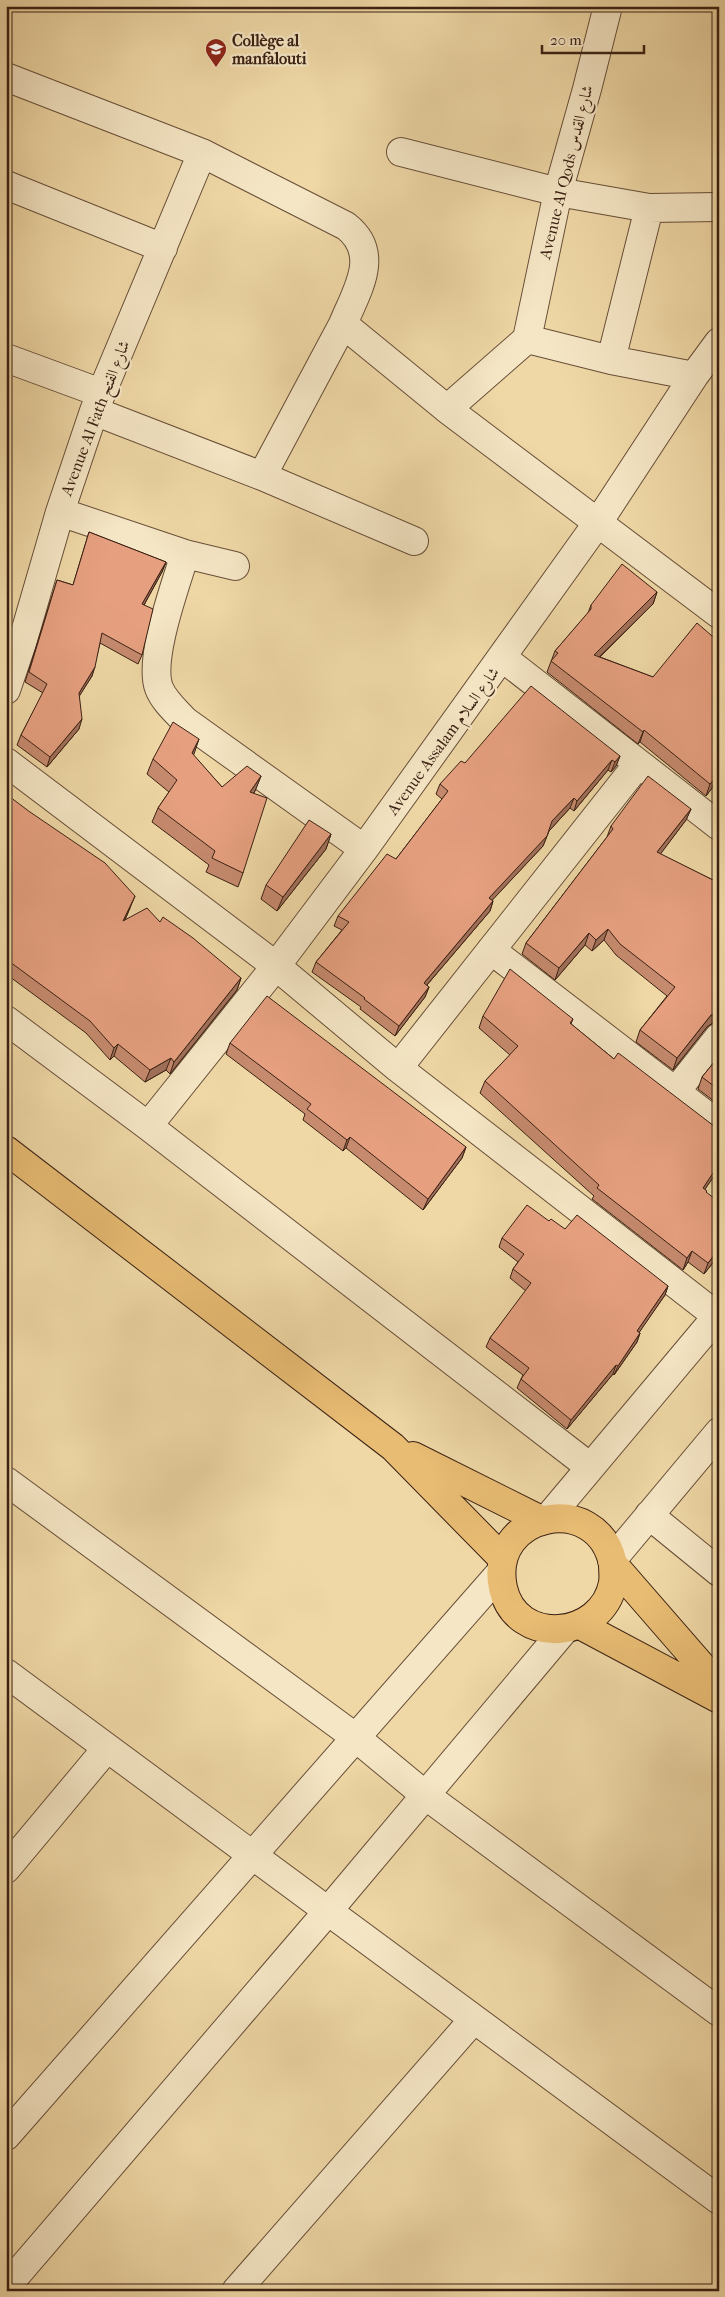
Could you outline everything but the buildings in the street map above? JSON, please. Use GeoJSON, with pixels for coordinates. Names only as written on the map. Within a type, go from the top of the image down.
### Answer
{"type":"FeatureCollection","features":[{"type":"Feature","properties":{"kind":"main road"},"geometry":{"type":"LineString","coordinates":[[6,1150],[393,1447],[502,1566]]}},
{"type":"Feature","properties":{"kind":"main road"},"geometry":{"type":"LineString","coordinates":[[393,1447],[544,1519]]}},
{"type":"Feature","properties":{"kind":"main road"},"geometry":{"type":"LineString","coordinates":[[613,1562],[613,1583],[607,1600],[596,1614],[572,1627],[545,1629],[527,1622],[512,1608],[504,1591],[502,1566],[511,1542],[524,1528],[544,1519],[569,1518],[589,1526],[604,1540],[613,1562],[719,1686]]}},
{"type":"Feature","properties":{"kind":"main road"},"geometry":{"type":"LineString","coordinates":[[572,1627],[719,1699]]}},
{"type":"Feature","properties":{"kind":"street","name":"Avenue Al Qods شارع القدس"},"geometry":{"type":"LineString","coordinates":[[527,339],[558,192],[608,6]]}},
{"type":"Feature","properties":{"kind":"street"},"geometry":{"type":"LineString","coordinates":[[6,77],[202,153],[333,218],[346,226],[359,238],[364,252],[363,275],[343,324],[262,476]]}},
{"type":"Feature","properties":{"kind":"street"},"geometry":{"type":"LineString","coordinates":[[401,152],[558,192],[649,208],[719,207]]}},
{"type":"Feature","properties":{"kind":"street","name":"Avenue Al Fath شارع الفتح"},"geometry":{"type":"LineString","coordinates":[[6,690],[22,643],[60,512],[98,402],[202,153]]}},
{"type":"Feature","properties":{"kind":"street"},"geometry":{"type":"LineString","coordinates":[[6,185],[163,248]]}},
{"type":"Feature","properties":{"kind":"street"},"geometry":{"type":"LineString","coordinates":[[612,360],[649,208]]}},
{"type":"Feature","properties":{"kind":"street"},"geometry":{"type":"LineString","coordinates":[[343,324],[447,408],[719,614]]}},
{"type":"Feature","properties":{"kind":"street"},"geometry":{"type":"LineString","coordinates":[[447,408],[527,339],[612,360],[694,376]]}},
{"type":"Feature","properties":{"kind":"street","name":"Avenue Assalam شارع السلام"},"geometry":{"type":"LineString","coordinates":[[148,1126],[276,966],[364,849],[503,658],[719,342]]}},
{"type":"Feature","properties":{"kind":"street"},"geometry":{"type":"LineString","coordinates":[[6,358],[262,476],[414,541]]}},
{"type":"Feature","properties":{"kind":"street"},"geometry":{"type":"LineString","coordinates":[[60,512],[185,554],[235,566]]}},
{"type":"Feature","properties":{"kind":"street"},"geometry":{"type":"LineString","coordinates":[[185,554],[165,622],[156,668],[159,687],[166,700],[185,721],[364,849]]}},
{"type":"Feature","properties":{"kind":"street"},"geometry":{"type":"LineString","coordinates":[[503,658],[719,826]]}},
{"type":"Feature","properties":{"kind":"street"},"geometry":{"type":"LineString","coordinates":[[6,762],[276,966],[398,1068],[718,1315],[544,1519]]}},
{"type":"Feature","properties":{"kind":"street"},"geometry":{"type":"LineString","coordinates":[[398,1068],[638,764]]}},
{"type":"Feature","properties":{"kind":"street"},"geometry":{"type":"LineString","coordinates":[[491,950],[719,1125]]}},
{"type":"Feature","properties":{"kind":"street"},"geometry":{"type":"LineString","coordinates":[[6,1020],[148,1126],[590,1467]]}},
{"type":"Feature","properties":{"kind":"street"},"geometry":{"type":"LineString","coordinates":[[676,1091],[719,1037]]}},
{"type":"Feature","properties":{"kind":"street"},"geometry":{"type":"LineString","coordinates":[[613,1562],[649,1515],[719,1432]]}},
{"type":"Feature","properties":{"kind":"street"},"geometry":{"type":"LineString","coordinates":[[6,1481],[355,1737],[425,1794],[719,2012]]}},
{"type":"Feature","properties":{"kind":"street"},"geometry":{"type":"LineString","coordinates":[[649,1515],[719,1572]]}},
{"type":"Feature","properties":{"kind":"street"},"geometry":{"type":"LineString","coordinates":[[6,2136],[502,1566]]}},
{"type":"Feature","properties":{"kind":"street"},"geometry":{"type":"LineString","coordinates":[[6,2287],[328,1911],[425,1794],[572,1627]]}},
{"type":"Feature","properties":{"kind":"street"},"geometry":{"type":"LineString","coordinates":[[6,1673],[719,2200]]}},
{"type":"Feature","properties":{"kind":"street"},"geometry":{"type":"LineString","coordinates":[[6,1869],[107,1748]]}},
{"type":"Feature","properties":{"kind":"street"},"geometry":{"type":"LineString","coordinates":[[236,2291],[474,2019]]}},
{"type":"Feature","properties":{"kind":"place","name":"Collège al manfalouti"},"geometry":{"type":"Point","coordinates":[216,68]}}]}
